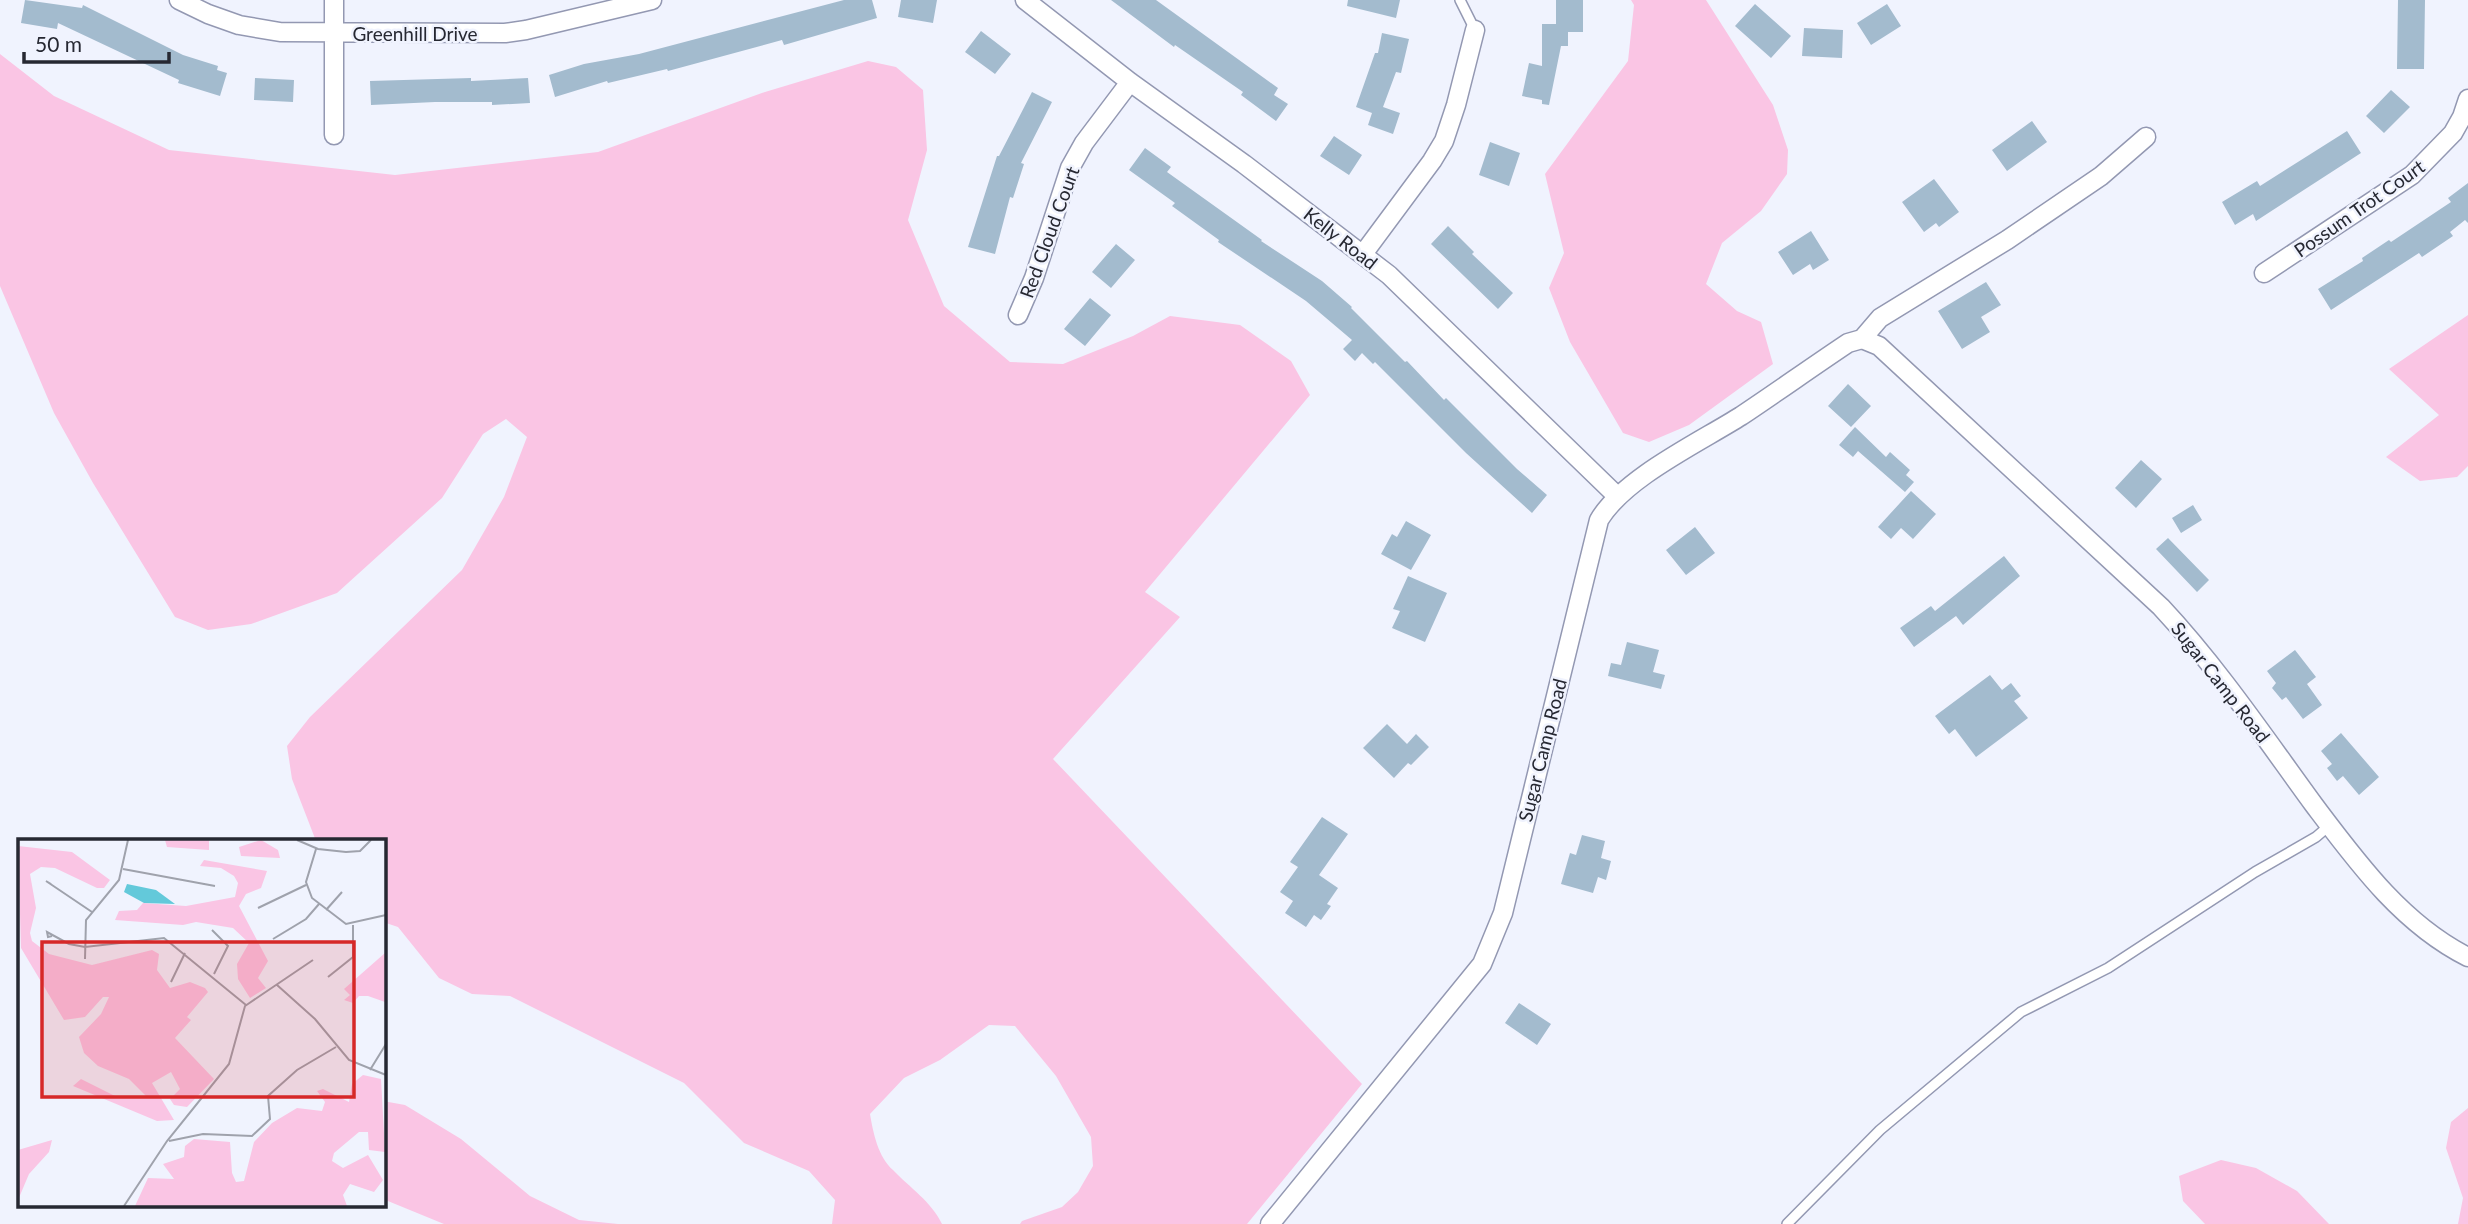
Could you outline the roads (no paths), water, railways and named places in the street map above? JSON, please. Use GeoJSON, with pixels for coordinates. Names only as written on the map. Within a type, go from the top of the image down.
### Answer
{"type":"FeatureCollection","features":[{"type":"Feature","properties":{"kind":"street","name":"Greenhill Drive"},"geometry":{"type":"LineString","coordinates":[[179,0],[239,25],[280,32],[334,33],[505,33],[652,0]]}},
{"type":"Feature","properties":{"kind":"street"},"geometry":{"type":"LineString","coordinates":[[334,0],[334,135]]}},
{"type":"Feature","properties":{"kind":"street","name":"Kelly Road"},"geometry":{"type":"LineString","coordinates":[[1032,6],[1389,275],[1617,496]]}},
{"type":"Feature","properties":{"kind":"street"},"geometry":{"type":"LineString","coordinates":[[1363,254],[1444,141],[1456,106],[1475,30]]}},
{"type":"Feature","properties":{"kind":"street","name":"Red Cloud Court"},"geometry":{"type":"LineString","coordinates":[[1018,315],[1034,278],[1070,168],[1084,143],[1130,82]]}},
{"type":"Feature","properties":{"kind":"street","name":"Possum Trot Court"},"geometry":{"type":"LineString","coordinates":[[2264,273],[2412,175],[2453,133],[2468,99]]}},
{"type":"Feature","properties":{"kind":"street","name":"Sugar Camp Road"},"geometry":{"type":"LineString","coordinates":[[1862,340],[1880,318],[2028,226],[2101,176],[2146,137]]}},
{"type":"Feature","properties":{"kind":"street","name":"Sugar Camp Road"},"geometry":{"type":"LineString","coordinates":[[1270,1224],[1482,964],[1503,913],[1599,520],[1617,496],[1848,343],[1862,340],[1879,346],[2161,607],[2190,637],[2371,877],[2403,911],[2432,935],[2468,957]]}},
{"type":"Feature","properties":{"kind":"lane"},"geometry":{"type":"LineString","coordinates":[[1460,0],[1475,30]]}},
{"type":"Feature","properties":{"kind":"lane"},"geometry":{"type":"LineString","coordinates":[[1787,1224],[1880,1130],[2021,1012],[2108,968],[2255,872],[2316,837],[2330,825]]}}]}
